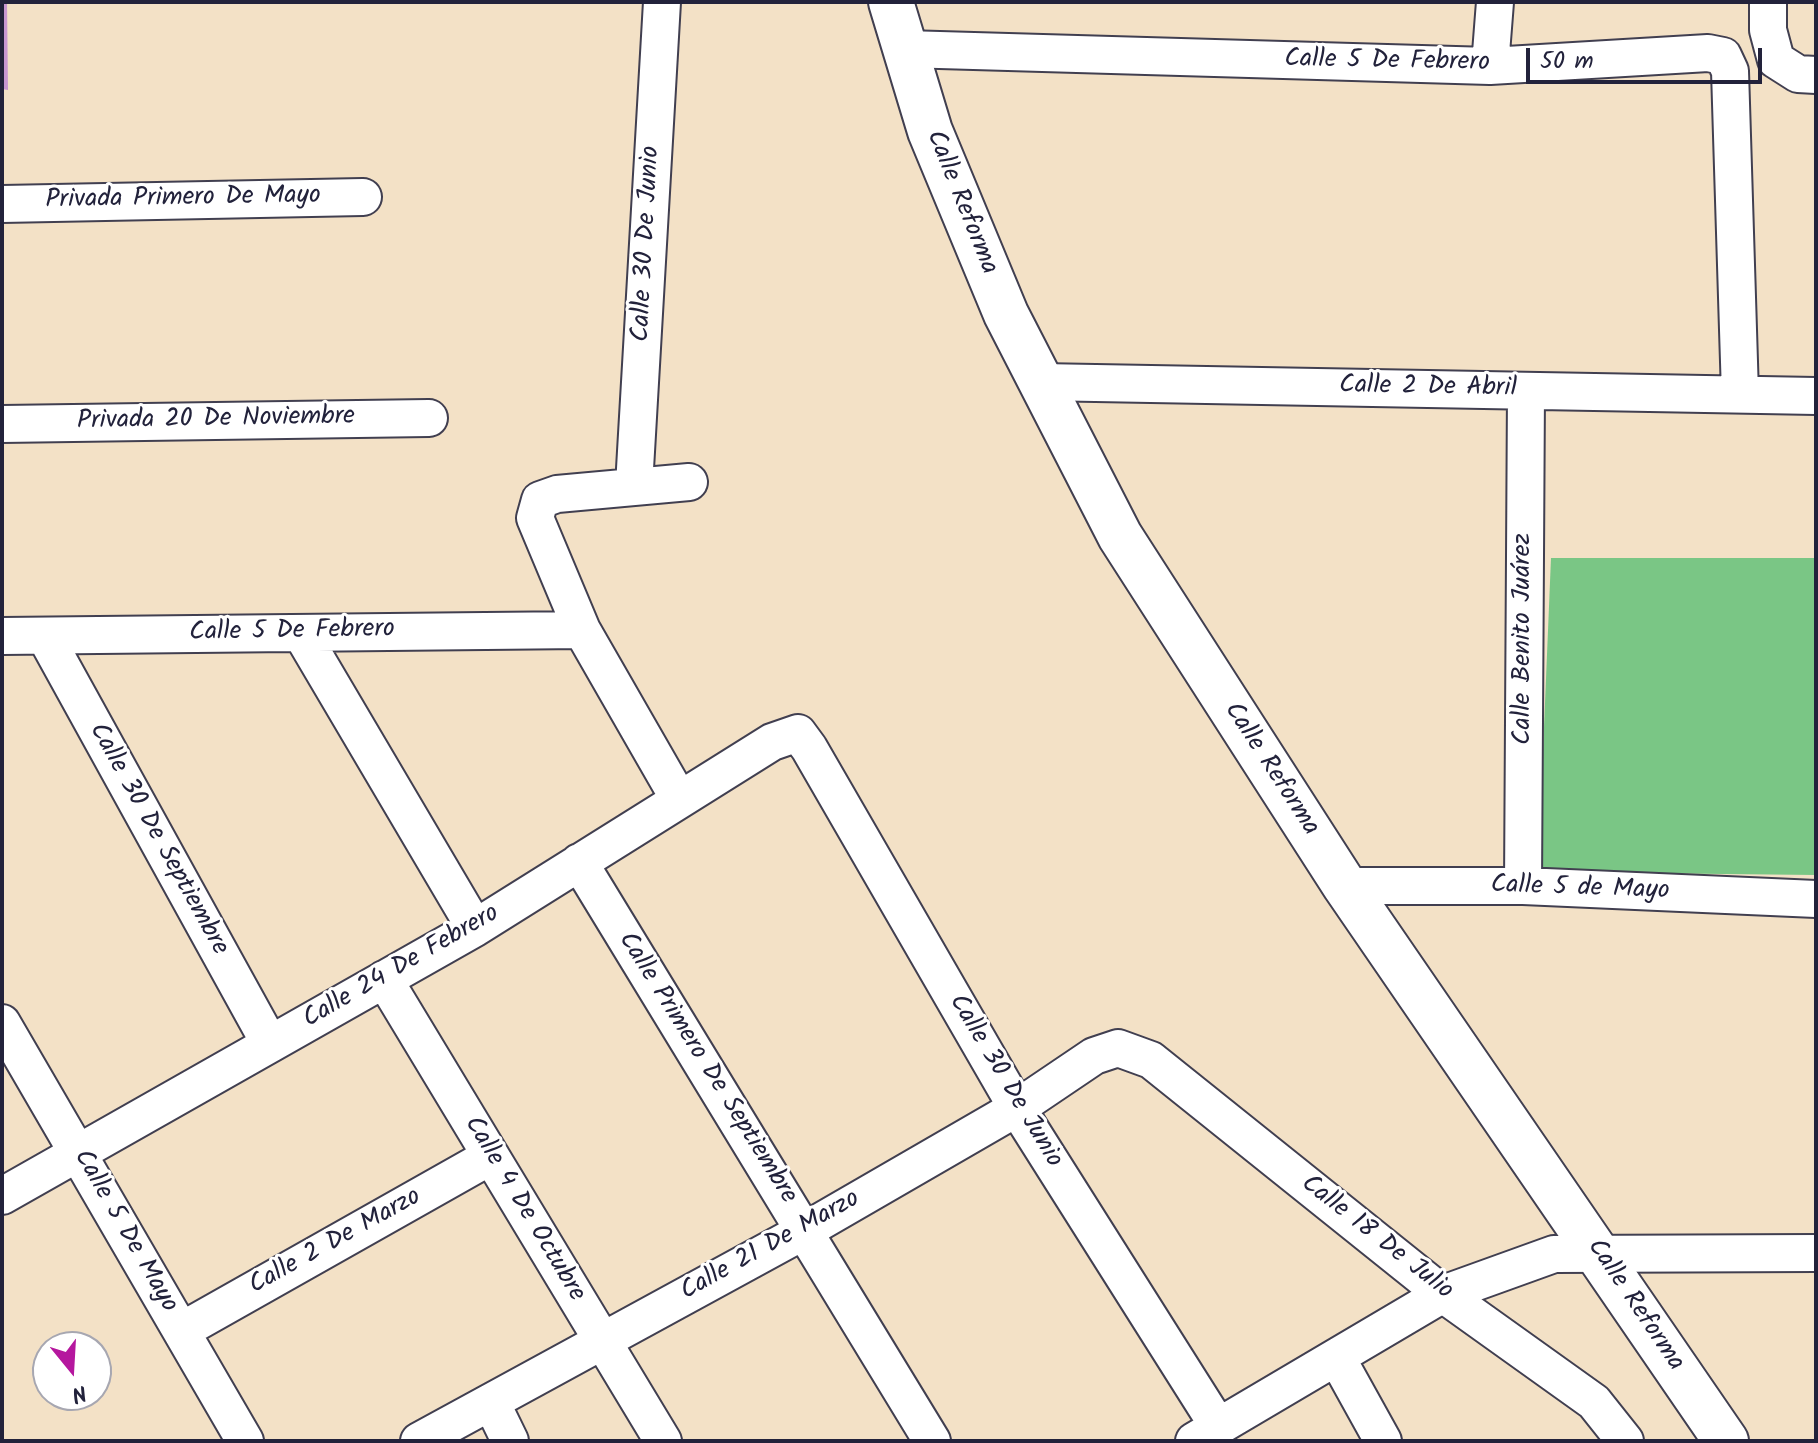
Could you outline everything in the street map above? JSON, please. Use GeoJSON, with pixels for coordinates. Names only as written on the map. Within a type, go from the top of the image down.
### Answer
{"type":"FeatureCollection","features":[{"type":"Feature","properties":{"kind":"main road","name":"Calle Reforma"},"geometry":{"type":"LineString","coordinates":[[891,2],[930,131],[1006,314],[1120,536],[1345,886],[1726,1441]]}},
{"type":"Feature","properties":{"kind":"street","name":"Calle 30 De Junio"},"geometry":{"type":"LineString","coordinates":[[634,486],[662,2]]}},
{"type":"Feature","properties":{"kind":"street"},"geometry":{"type":"LineString","coordinates":[[1490,66],[1495,2]]}},
{"type":"Feature","properties":{"kind":"street"},"geometry":{"type":"LineString","coordinates":[[1768,2],[1768,30],[1776,60],[1798,74],[1816,75]]}},
{"type":"Feature","properties":{"kind":"street","name":"Calle 5 De Febrero"},"geometry":{"type":"LineString","coordinates":[[905,49],[1490,66],[1708,53],[1723,56],[1730,71],[1740,394]]}},
{"type":"Feature","properties":{"kind":"street","name":"Privada Primero De Mayo"},"geometry":{"type":"LineString","coordinates":[[2,204],[363,197]]}},
{"type":"Feature","properties":{"kind":"street","name":"Calle 2 De Abril"},"geometry":{"type":"LineString","coordinates":[[1040,382],[1816,396]]}},
{"type":"Feature","properties":{"kind":"street","name":"Calle Benito Juárez"},"geometry":{"type":"LineString","coordinates":[[1523,886],[1526,391]]}},
{"type":"Feature","properties":{"kind":"street","name":"Privada 20 De Noviembre"},"geometry":{"type":"LineString","coordinates":[[2,424],[429,418]]}},
{"type":"Feature","properties":{"kind":"street"},"geometry":{"type":"LineString","coordinates":[[679,799],[582,630],[535,518],[540,500],[557,494],[689,482]]}},
{"type":"Feature","properties":{"kind":"street","name":"Calle 5 De Febrero"},"geometry":{"type":"LineString","coordinates":[[2,636],[582,630]]}},
{"type":"Feature","properties":{"kind":"street"},"geometry":{"type":"LineString","coordinates":[[301,633],[475,928]]}},
{"type":"Feature","properties":{"kind":"street","name":"Calle 30 De Septiembre"},"geometry":{"type":"LineString","coordinates":[[45,636],[270,1044]]}},
{"type":"Feature","properties":{"kind":"street","name":"Calle 30 De Junio"},"geometry":{"type":"LineString","coordinates":[[798,733],[1206,1434]]}},
{"type":"Feature","properties":{"kind":"street","name":"Calle 24 De Febrero"},"geometry":{"type":"LineString","coordinates":[[2,1196],[475,928],[772,742],[798,733]]}},
{"type":"Feature","properties":{"kind":"street","name":"Calle Primero De Septiembre"},"geometry":{"type":"LineString","coordinates":[[579,862],[932,1441]]}},
{"type":"Feature","properties":{"kind":"street","name":"Calle 5 de Mayo"},"geometry":{"type":"LineString","coordinates":[[1345,886],[1523,886],[1816,899]]}},
{"type":"Feature","properties":{"kind":"street","name":"Calle 4 De Octubre"},"geometry":{"type":"LineString","coordinates":[[384,979],[663,1441]]}},
{"type":"Feature","properties":{"kind":"street","name":"Calle 5 De Mayo"},"geometry":{"type":"LineString","coordinates":[[2,1023],[181,1331],[231,1439]]}},
{"type":"Feature","properties":{"kind":"street","name":"Calle 21 De Marzo"},"geometry":{"type":"LineString","coordinates":[[419,1441],[806,1230],[1017,1108],[1094,1056],[1118,1048]]}},
{"type":"Feature","properties":{"kind":"street","name":"Calle 18 De Julio"},"geometry":{"type":"LineString","coordinates":[[1118,1048],[1151,1060],[1443,1294],[1594,1402],[1625,1441]]}},
{"type":"Feature","properties":{"kind":"street","name":"Calle 2 De Marzo"},"geometry":{"type":"LineString","coordinates":[[181,1331],[491,1156]]}},
{"type":"Feature","properties":{"kind":"street"},"geometry":{"type":"LineString","coordinates":[[1206,1434],[1443,1294],[1554,1254],[1816,1253]]}},
{"type":"Feature","properties":{"kind":"street"},"geometry":{"type":"LineString","coordinates":[[1337,1358],[1383,1441]]}},
{"type":"Feature","properties":{"kind":"street"},"geometry":{"type":"LineString","coordinates":[[491,1402],[510,1441]]}},
{"type":"Feature","properties":{"kind":"green space"},"geometry":{"type":"Polygon","coordinates":[[[1551,558],[1816,558],[1816,875],[1538,872],[1551,558]]]}},
{"type":"Feature","properties":{"kind":"building"},"geometry":{"type":"Polygon","coordinates":[[[2,2],[7,2],[8,90],[2,89],[2,2]]]}}]}
